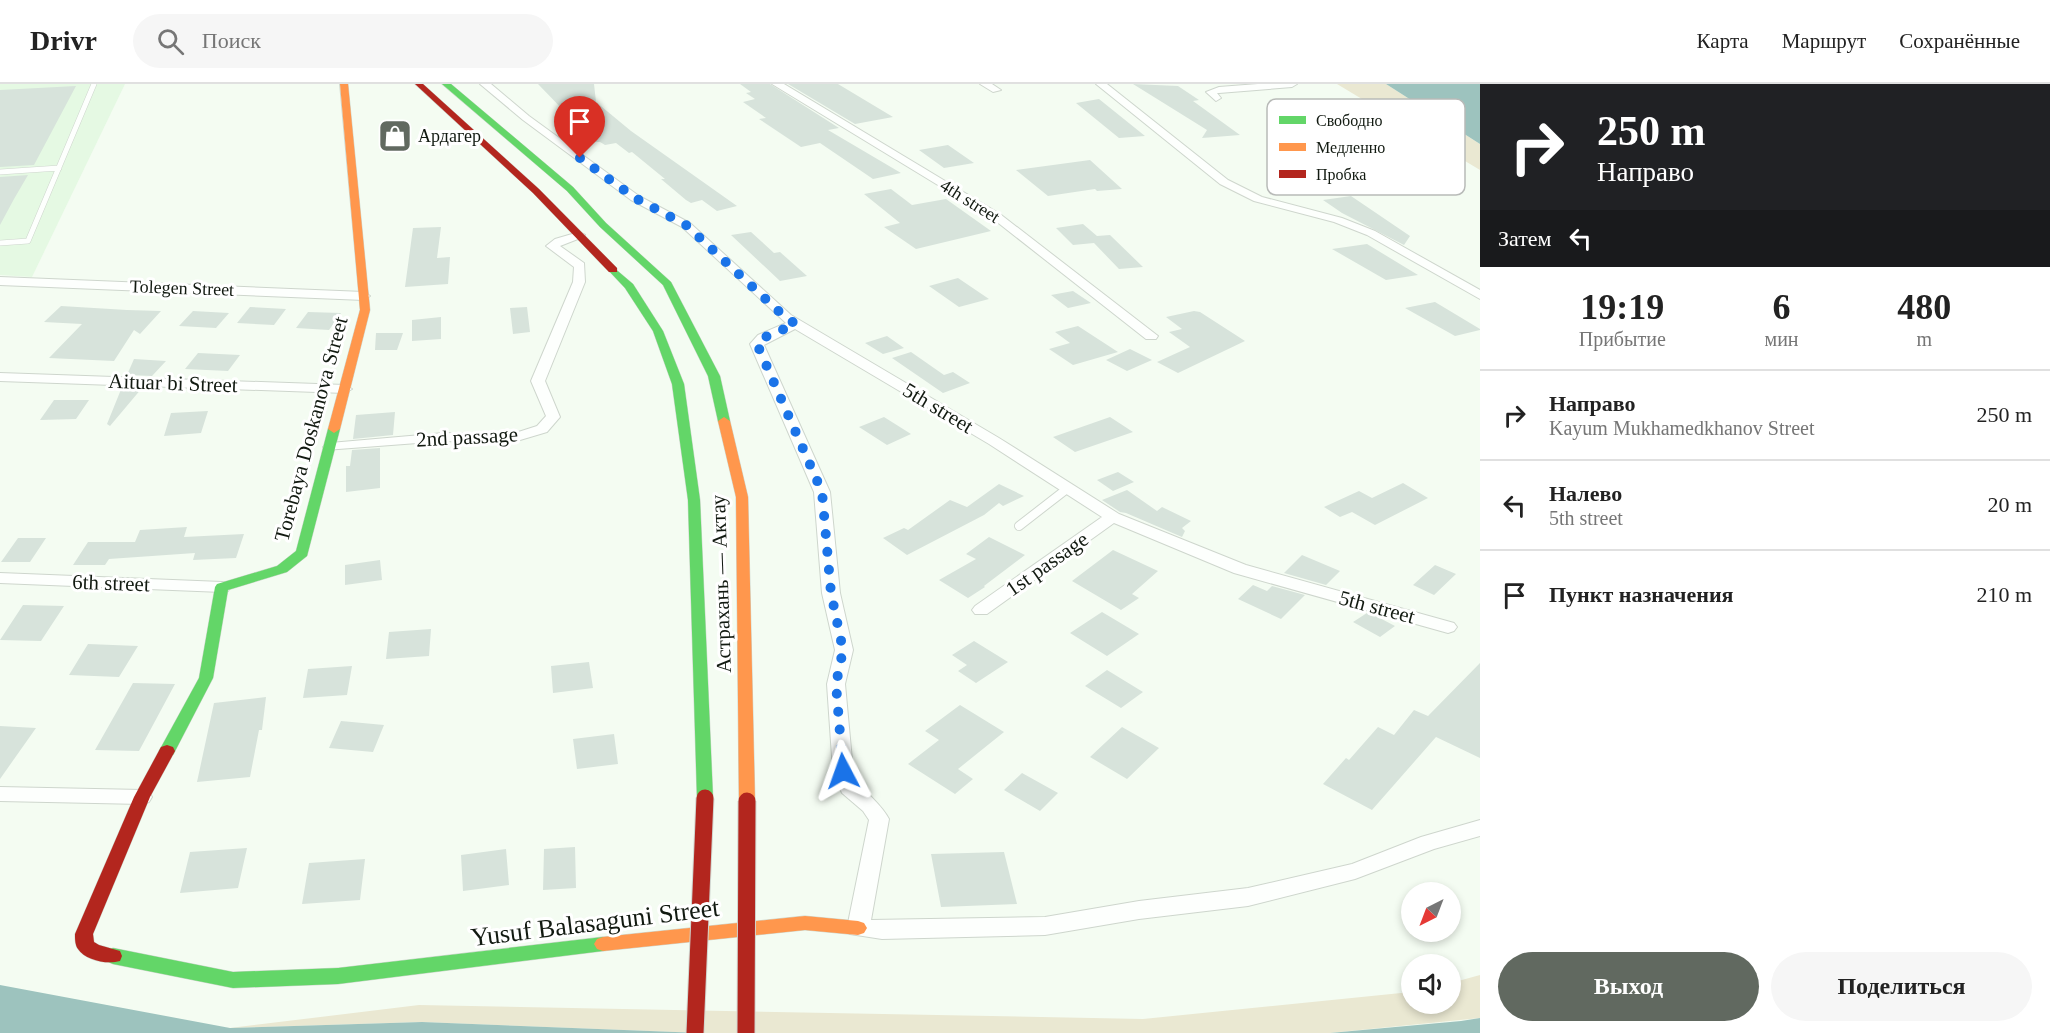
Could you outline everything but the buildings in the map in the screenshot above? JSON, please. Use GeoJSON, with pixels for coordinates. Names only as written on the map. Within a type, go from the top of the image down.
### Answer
{"type":"FeatureCollection","features":[{"type":"Feature","properties":{"kind":"main road","name":"Torebaya Doskanova Street"},"geometry":{"type":"LineString","coordinates":[[222,587],[282,569],[302,554],[365,310],[344,84]]}},
{"type":"Feature","properties":{"kind":"main road","name":"Астрахань — Актау"},"geometry":{"type":"LineString","coordinates":[[419,84],[536,190],[629,286],[658,331],[678,384],[694,500],[705,798],[695,1033]]}},
{"type":"Feature","properties":{"kind":"main road","name":"Астрахань — Актау"},"geometry":{"type":"LineString","coordinates":[[446,84],[570,189],[603,225],[667,284],[714,376],[742,497],[747,801],[746,1033]]}},
{"type":"Feature","properties":{"kind":"main road"},"geometry":{"type":"LineString","coordinates":[[142,797],[206,678],[222,587]]}},
{"type":"Feature","properties":{"kind":"main road","name":"Yusuf Balasaguni Street"},"geometry":{"type":"LineString","coordinates":[[142,797],[84,934],[85,945],[94,952],[233,980],[338,976],[652,938],[805,923],[858,928]]}},
{"type":"Feature","properties":{"kind":"street","name":"5th street"},"geometry":{"type":"LineString","coordinates":[[485,84],[526,118],[635,198],[686,225],[786,318],[994,441],[1113,518],[1240,569],[1448,627]]}},
{"type":"Feature","properties":{"kind":"street","name":"4th street"},"geometry":{"type":"LineString","coordinates":[[777,84],[996,216],[1151,336]]}},
{"type":"Feature","properties":{"kind":"street"},"geometry":{"type":"LineString","coordinates":[[985,84],[996,90]]}},
{"type":"Feature","properties":{"kind":"street"},"geometry":{"type":"LineString","coordinates":[[1101,84],[1224,182],[1258,199],[1338,220],[1371,232],[1480,295]]}},
{"type":"Feature","properties":{"kind":"street"},"geometry":{"type":"LineString","coordinates":[[1216,98],[1211,92],[1292,84]]}},
{"type":"Feature","properties":{"kind":"street","name":"2nd passage"},"geometry":{"type":"LineString","coordinates":[[330,447],[444,437],[510,439],[542,429],[553,417],[538,381],[579,282],[580,266],[552,246],[559,241],[579,235]]}},
{"type":"Feature","properties":{"kind":"street","name":"Tolegen Street"},"geometry":{"type":"LineString","coordinates":[[0,281],[364,296]]}},
{"type":"Feature","properties":{"kind":"street"},"geometry":{"type":"LineString","coordinates":[[796,324],[763,338],[757,344],[822,492],[831,593],[843,650],[836,684],[843,771],[849,788],[870,806],[879,819],[858,928],[882,930],[1045,926],[1139,910],[1248,897],[1355,871],[1428,843],[1480,828]]}},
{"type":"Feature","properties":{"kind":"street","name":"Aituar bi Street"},"geometry":{"type":"LineString","coordinates":[[0,377],[345,390]]}},
{"type":"Feature","properties":{"kind":"street","name":"1st passage"},"geometry":{"type":"LineString","coordinates":[[981,610],[1113,518]]}},
{"type":"Feature","properties":{"kind":"street","name":"6th street"},"geometry":{"type":"LineString","coordinates":[[0,578],[222,587]]}},
{"type":"Feature","properties":{"kind":"street"},"geometry":{"type":"LineString","coordinates":[[0,794],[142,797]]}},
{"type":"Feature","properties":{"kind":"lane"},"geometry":{"type":"LineString","coordinates":[[0,243],[28,241],[94,84]]}},
{"type":"Feature","properties":{"kind":"lane"},"geometry":{"type":"LineString","coordinates":[[0,172],[59,168]]}},
{"type":"Feature","properties":{"kind":"lane"},"geometry":{"type":"LineString","coordinates":[[1019,526],[1068,488]]}},
{"type":"Feature","properties":{"kind":"shaded area"},"geometry":{"type":"Polygon","coordinates":[[[0,84],[125,84],[32,277],[0,275],[0,84]]]}},
{"type":"Feature","properties":{"kind":"shaded area"},"geometry":{"type":"Polygon","coordinates":[[[1337,84],[1386,84],[1410,99],[1362,99],[1337,84]]]}},
{"type":"Feature","properties":{"kind":"shaded area"},"geometry":{"type":"Polygon","coordinates":[[[1465,134],[1480,144],[1480,170],[1465,161],[1465,134]]]}},
{"type":"Feature","properties":{"kind":"shaded area"},"geometry":{"type":"Polygon","coordinates":[[[1480,975],[1480,1018],[1330,1033],[701,1033],[422,1022],[230,1028],[419,1005],[1143,1019],[1401,993],[1401,1014],[1461,1014],[1461,980],[1480,975]]]}},
{"type":"Feature","properties":{"kind":"water"},"geometry":{"type":"Polygon","coordinates":[[[1386,84],[1480,84],[1480,144],[1465,134],[1465,99],[1410,99],[1386,84]]]}},
{"type":"Feature","properties":{"kind":"water"},"geometry":{"type":"Polygon","coordinates":[[[0,985],[230,1028],[422,1022],[701,1033],[0,1033],[0,985]]]}},
{"type":"Feature","properties":{"kind":"water"},"geometry":{"type":"Polygon","coordinates":[[[1480,1018],[1480,1033],[1330,1033],[1461,1021],[1480,1018]]]}},
{"type":"Feature","properties":{"kind":"traffic: fast"},"geometry":{"type":"LineString","coordinates":[[446,84],[570,189],[603,225],[667,284],[714,376],[724,421]]}},
{"type":"Feature","properties":{"kind":"traffic: fast"},"geometry":{"type":"LineString","coordinates":[[613,270],[629,286],[658,331],[678,384],[694,500],[705,798]]}},
{"type":"Feature","properties":{"kind":"traffic: fast"},"geometry":{"type":"LineString","coordinates":[[167,751],[206,678],[222,587],[282,569],[302,553],[334,429]]}},
{"type":"Feature","properties":{"kind":"traffic: fast"},"geometry":{"type":"LineString","coordinates":[[113,956],[233,980],[338,976],[603,944]]}},
{"type":"Feature","properties":{"kind":"traffic: slow"},"geometry":{"type":"LineString","coordinates":[[334,429],[365,310],[344,84]]}},
{"type":"Feature","properties":{"kind":"traffic: slow"},"geometry":{"type":"LineString","coordinates":[[724,421],[742,497],[747,801]]}},
{"type":"Feature","properties":{"kind":"traffic: slow"},"geometry":{"type":"LineString","coordinates":[[603,944],[805,923],[858,928]]}},
{"type":"Feature","properties":{"kind":"traffic: jam"},"geometry":{"type":"LineString","coordinates":[[419,84],[536,191],[613,270]]}},
{"type":"Feature","properties":{"kind":"traffic: jam"},"geometry":{"type":"LineString","coordinates":[[113,956],[94,952],[85,945],[84,934],[142,797],[167,751]]}},
{"type":"Feature","properties":{"kind":"traffic: jam"},"geometry":{"type":"LineString","coordinates":[[695,1033],[705,798]]}},
{"type":"Feature","properties":{"kind":"traffic: jam"},"geometry":{"type":"LineString","coordinates":[[746,1033],[747,801]]}},
{"type":"Feature","properties":{"kind":"place","name":"Ардагер"},"geometry":{"type":"Point","coordinates":[395,136]}},
{"type":"Feature","properties":{"kind":"route"},"geometry":{"type":"LineString","coordinates":[[580,158],[635,198],[686,225],[786,318],[796,324],[763,338],[757,344],[822,492],[831,593],[843,650],[836,684],[843,771]]}}]}
